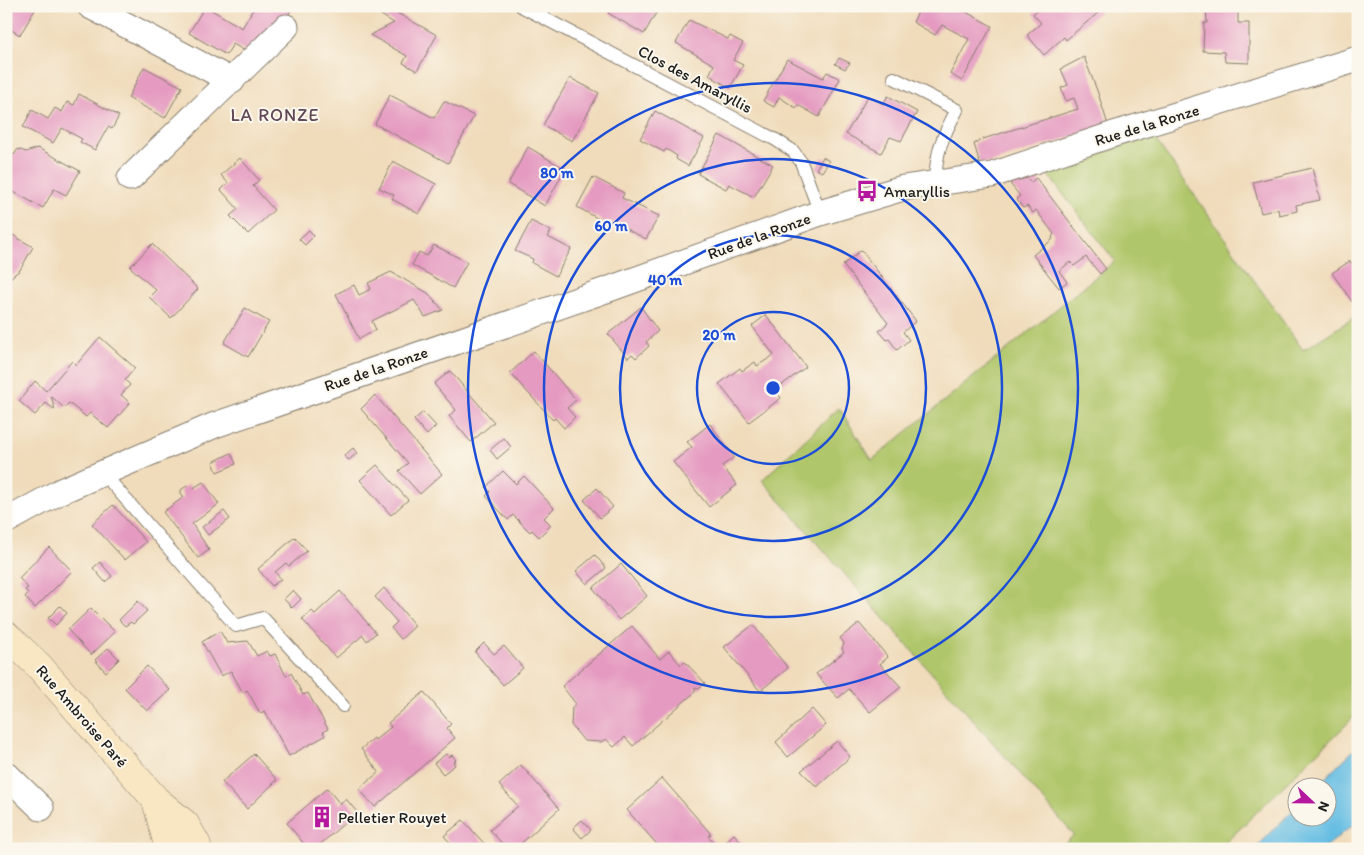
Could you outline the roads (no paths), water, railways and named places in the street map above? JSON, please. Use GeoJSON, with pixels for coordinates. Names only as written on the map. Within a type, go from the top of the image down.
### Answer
{"type":"FeatureCollection","features":[{"type":"Feature","properties":{"kind":"street"},"geometry":{"type":"LineString","coordinates":[[90,6],[232,81]]}},
{"type":"Feature","properties":{"kind":"street"},"geometry":{"type":"LineString","coordinates":[[130,178],[286,27]]}},
{"type":"Feature","properties":{"kind":"street","name":"Rue de la Ronze"},"geometry":{"type":"LineString","coordinates":[[6,522],[61,491],[215,425],[820,214],[903,188],[992,175],[1111,135],[1358,59]]}},
{"type":"Feature","properties":{"kind":"street","name":"Rue Ambroise Paré"},"geometry":{"type":"LineString","coordinates":[[6,635],[40,666],[156,800],[186,824],[199,848]]}},
{"type":"Feature","properties":{"kind":"street"},"geometry":{"type":"LineString","coordinates":[[6,774],[41,808]]}},
{"type":"Feature","properties":{"kind":"street","name":"Rue Ambroise Paré"},"geometry":{"type":"LineString","coordinates":[[156,800],[169,849]]}},
{"type":"Feature","properties":{"kind":"lane","name":"Clos des Amaryllis"},"geometry":{"type":"LineString","coordinates":[[521,6],[776,140],[793,151],[801,162],[820,214]]}},
{"type":"Feature","properties":{"kind":"lane"},"geometry":{"type":"LineString","coordinates":[[894,78],[957,110],[943,134],[936,159],[935,182]]}},
{"type":"Feature","properties":{"kind":"lane"},"geometry":{"type":"LineString","coordinates":[[103,473],[236,626],[263,618],[343,706]]}},
{"type":"Feature","properties":{"kind":"water"},"geometry":{"type":"Polygon","coordinates":[[[1358,746],[1358,821],[1323,849],[1255,849],[1286,817],[1286,828],[1336,828],[1336,778],[1325,778],[1358,746]]]}},
{"type":"Feature","properties":{"kind":"place","name":"Amaryllis"},"geometry":{"type":"Point","coordinates":[867,191]}},
{"type":"Feature","properties":{"kind":"place","name":"Pelletier Rouyet"},"geometry":{"type":"Point","coordinates":[322,817]}},
{"type":"Feature","properties":{"kind":"district","name":"LA RONZE"},"geometry":{"type":"Point","coordinates":[275,115]}}]}
